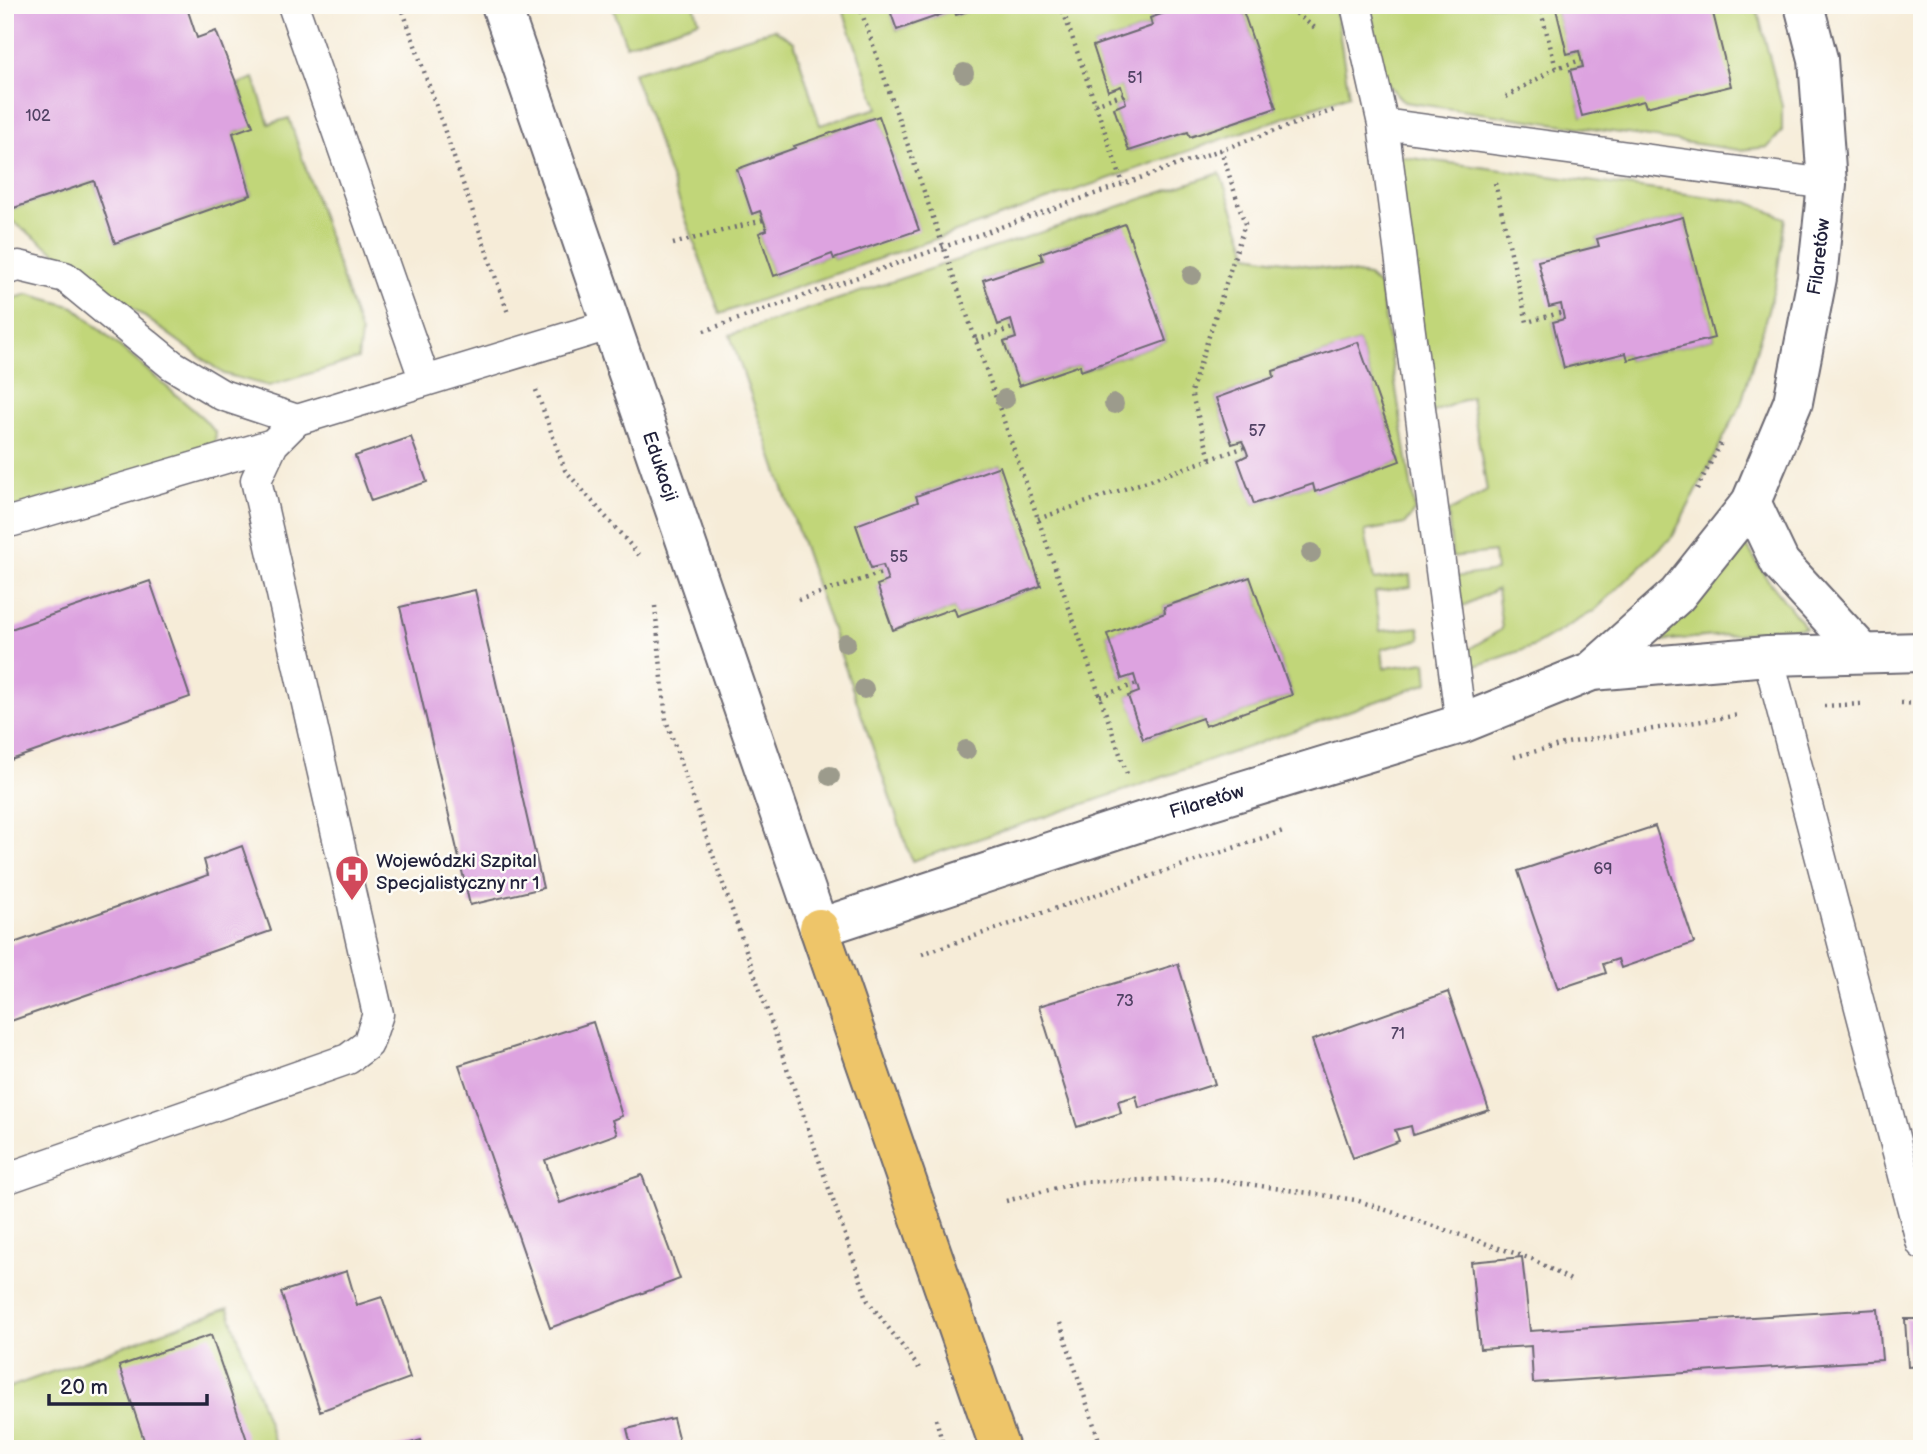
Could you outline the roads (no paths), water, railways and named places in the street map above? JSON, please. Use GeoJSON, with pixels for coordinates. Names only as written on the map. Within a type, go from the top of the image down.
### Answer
{"type":"FeatureCollection","features":[{"type":"Feature","properties":{"kind":"main road"},"geometry":{"type":"LineString","coordinates":[[819,928],[1000,1449]]}},
{"type":"Feature","properties":{"kind":"street","name":"Edukacji"},"geometry":{"type":"LineString","coordinates":[[501,5],[609,325],[819,928]]}},
{"type":"Feature","properties":{"kind":"street","name":"Filaretów"},"geometry":{"type":"LineString","coordinates":[[1592,671],[1677,595],[1751,502],[1793,402],[1817,278],[1827,184],[1818,59],[1804,5]]}},
{"type":"Feature","properties":{"kind":"street"},"geometry":{"type":"LineString","coordinates":[[1751,502],[1780,564],[1861,652]]}},
{"type":"Feature","properties":{"kind":"street","name":"Filaretów"},"geometry":{"type":"LineString","coordinates":[[819,928],[1143,821],[1461,724],[1592,671],[1768,656],[1861,652],[1922,653]]}},
{"type":"Feature","properties":{"kind":"lane"},"geometry":{"type":"LineString","coordinates":[[293,5],[425,381]]}},
{"type":"Feature","properties":{"kind":"lane"},"geometry":{"type":"LineString","coordinates":[[1356,5],[1383,124],[1461,724]]}},
{"type":"Feature","properties":{"kind":"lane"},"geometry":{"type":"LineString","coordinates":[[1383,124],[1827,184]]}},
{"type":"Feature","properties":{"kind":"lane"},"geometry":{"type":"LineString","coordinates":[[5,270],[19,266],[65,277],[172,365],[222,396],[297,421]]}},
{"type":"Feature","properties":{"kind":"lane"},"geometry":{"type":"LineString","coordinates":[[5,1179],[348,1059],[368,1044],[378,1014],[256,480],[273,444],[297,421],[609,325]]}},
{"type":"Feature","properties":{"kind":"lane"},"geometry":{"type":"LineString","coordinates":[[5,520],[13,521],[273,444]]}},
{"type":"Feature","properties":{"kind":"lane"},"geometry":{"type":"LineString","coordinates":[[1768,656],[1922,1244]]}},
{"type":"Feature","properties":{"kind":"place","name":"Wojewódzki Szpital Specjalistyczny nr 1"},"geometry":{"type":"Point","coordinates":[352,902]}}]}
